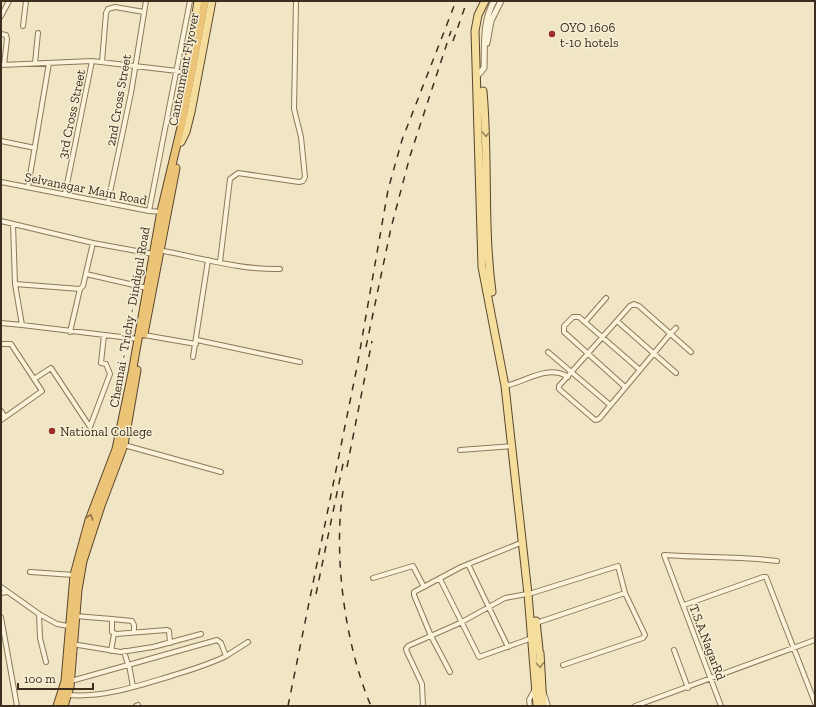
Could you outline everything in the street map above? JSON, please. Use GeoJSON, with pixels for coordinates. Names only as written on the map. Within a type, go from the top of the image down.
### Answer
{"type":"FeatureCollection","features":[{"type":"Feature","properties":{"kind":"highway","name":"Cantonment Flyover"},"geometry":{"type":"LineString","coordinates":[[179,141],[206,1]]}},
{"type":"Feature","properties":{"kind":"highway","name":"Chennai - Trichy - Dindigul Road"},"geometry":{"type":"LineString","coordinates":[[64,706],[68,695],[70,681],[70,644],[68,626],[74,575],[89,520],[124,445],[134,375],[156,251],[179,141]]}},
{"type":"Feature","properties":{"kind":"highway","name":"Chennai - Trichy - Dindigul Road"},"geometry":{"type":"LineString","coordinates":[[141,337],[147,288],[156,251]]}},
{"type":"Feature","properties":{"kind":"highway","name":"Chennai - Trichy - Dindigul Road"},"geometry":{"type":"LineString","coordinates":[[57,706],[65,680],[83,561],[116,449],[133,383]]}},
{"type":"Feature","properties":{"kind":"main road"},"geometry":{"type":"LineString","coordinates":[[179,141],[186,72],[198,1]]}},
{"type":"Feature","properties":{"kind":"main road"},"geometry":{"type":"LineString","coordinates":[[179,141],[190,118],[212,1]]}},
{"type":"Feature","properties":{"kind":"main road"},"geometry":{"type":"LineString","coordinates":[[480,64],[475,41],[477,20],[485,1]]}},
{"type":"Feature","properties":{"kind":"main road"},"geometry":{"type":"LineString","coordinates":[[489,1],[480,22],[478,41],[480,64],[482,267],[506,386],[530,594],[532,638],[536,649]]}},
{"type":"Feature","properties":{"kind":"main road"},"geometry":{"type":"LineString","coordinates":[[506,386],[523,542],[530,594],[536,623],[538,689],[541,704]]}},
{"type":"Feature","properties":{"kind":"street"},"geometry":{"type":"LineString","coordinates":[[1,16],[9,1]]}},
{"type":"Feature","properties":{"kind":"street"},"geometry":{"type":"LineString","coordinates":[[23,26],[26,1]]}},
{"type":"Feature","properties":{"kind":"street","name":"2nd Cross Street"},"geometry":{"type":"LineString","coordinates":[[108,202],[135,66],[146,1]]}},
{"type":"Feature","properties":{"kind":"street"},"geometry":{"type":"LineString","coordinates":[[149,211],[190,1]]}},
{"type":"Feature","properties":{"kind":"street"},"geometry":{"type":"LineString","coordinates":[[220,262],[230,179],[232,175],[238,173],[299,182],[305,177],[300,138],[294,109],[296,1]]}},
{"type":"Feature","properties":{"kind":"street"},"geometry":{"type":"LineString","coordinates":[[480,64],[487,16],[494,1]]}},
{"type":"Feature","properties":{"kind":"street"},"geometry":{"type":"LineString","coordinates":[[480,64],[486,61],[487,36],[491,21],[501,1]]}},
{"type":"Feature","properties":{"kind":"street"},"geometry":{"type":"LineString","coordinates":[[102,62],[106,13],[108,8],[115,7],[144,12]]}},
{"type":"Feature","properties":{"kind":"street"},"geometry":{"type":"LineString","coordinates":[[35,64],[38,33]]}},
{"type":"Feature","properties":{"kind":"street"},"geometry":{"type":"LineString","coordinates":[[1,34],[6,35],[7,39],[2,65],[92,61],[186,72]]}},
{"type":"Feature","properties":{"kind":"street","name":"3rd Cross Street"},"geometry":{"type":"LineString","coordinates":[[65,194],[92,61]]}},
{"type":"Feature","properties":{"kind":"street"},"geometry":{"type":"LineString","coordinates":[[28,187],[49,63]]}},
{"type":"Feature","properties":{"kind":"street"},"geometry":{"type":"LineString","coordinates":[[1,141],[35,148]]}},
{"type":"Feature","properties":{"kind":"street","name":"Selvanagar Main Road"},"geometry":{"type":"LineString","coordinates":[[1,182],[149,211],[164,212]]}},
{"type":"Feature","properties":{"kind":"street"},"geometry":{"type":"LineString","coordinates":[[1,221],[93,243],[156,251],[267,269],[280,269]]}},
{"type":"Feature","properties":{"kind":"street"},"geometry":{"type":"LineString","coordinates":[[13,224],[15,284],[22,325]]}},
{"type":"Feature","properties":{"kind":"street"},"geometry":{"type":"LineString","coordinates":[[70,332],[93,243]]}},
{"type":"Feature","properties":{"kind":"street"},"geometry":{"type":"LineString","coordinates":[[193,357],[208,260]]}},
{"type":"Feature","properties":{"kind":"street"},"geometry":{"type":"LineString","coordinates":[[86,274],[147,288]]}},
{"type":"Feature","properties":{"kind":"street"},"geometry":{"type":"LineString","coordinates":[[15,284],[80,289]]}},
{"type":"Feature","properties":{"kind":"street"},"geometry":{"type":"LineString","coordinates":[[585,322],[606,298]]}},
{"type":"Feature","properties":{"kind":"street"},"geometry":{"type":"LineString","coordinates":[[676,328],[670,334],[625,387],[599,419],[595,420],[561,392],[559,386],[630,306],[634,304],[639,306],[670,334],[691,352]]}},
{"type":"Feature","properties":{"kind":"street"},"geometry":{"type":"LineString","coordinates":[[625,387],[564,332],[563,329],[576,316],[585,322],[601,338],[640,370]]}},
{"type":"Feature","properties":{"kind":"street"},"geometry":{"type":"LineString","coordinates":[[617,321],[676,373]]}},
{"type":"Feature","properties":{"kind":"street"},"geometry":{"type":"LineString","coordinates":[[1,323],[70,332],[196,342],[300,362]]}},
{"type":"Feature","properties":{"kind":"street"},"geometry":{"type":"LineString","coordinates":[[34,379],[51,368],[90,427],[110,374],[106,364],[101,363],[104,335]]}},
{"type":"Feature","properties":{"kind":"street"},"geometry":{"type":"LineString","coordinates":[[1,344],[10,344],[42,391],[1,420]]}},
{"type":"Feature","properties":{"kind":"street"},"geometry":{"type":"LineString","coordinates":[[548,352],[610,405]]}},
{"type":"Feature","properties":{"kind":"street"},"geometry":{"type":"LineString","coordinates":[[506,386],[550,372],[562,374],[568,377]]}},
{"type":"Feature","properties":{"kind":"street"},"geometry":{"type":"LineString","coordinates":[[1,411],[5,417]]}},
{"type":"Feature","properties":{"kind":"street"},"geometry":{"type":"LineString","coordinates":[[124,445],[221,472]]}},
{"type":"Feature","properties":{"kind":"street"},"geometry":{"type":"LineString","coordinates":[[460,450],[512,446]]}},
{"type":"Feature","properties":{"kind":"street"},"geometry":{"type":"LineString","coordinates":[[450,672],[431,636],[413,594],[468,564],[523,542]]}},
{"type":"Feature","properties":{"kind":"street","name":"T.S.A.NagarRd"},"geometry":{"type":"LineString","coordinates":[[721,706],[664,555],[698,558],[748,557],[777,561]]}},
{"type":"Feature","properties":{"kind":"street"},"geometry":{"type":"LineString","coordinates":[[468,564],[508,647]]}},
{"type":"Feature","properties":{"kind":"street"},"geometry":{"type":"LineString","coordinates":[[372,578],[413,566],[424,587]]}},
{"type":"Feature","properties":{"kind":"street"},"geometry":{"type":"LineString","coordinates":[[423,706],[423,689],[406,649],[408,646],[460,622],[505,598],[530,594],[618,566],[625,593],[633,612],[644,630],[645,635],[643,638],[564,664]]}},
{"type":"Feature","properties":{"kind":"street"},"geometry":{"type":"LineString","coordinates":[[30,572],[74,575]]}},
{"type":"Feature","properties":{"kind":"street"},"geometry":{"type":"LineString","coordinates":[[684,605],[762,577],[766,577],[815,703]]}},
{"type":"Feature","properties":{"kind":"street"},"geometry":{"type":"LineString","coordinates":[[440,579],[479,658],[532,638]]}},
{"type":"Feature","properties":{"kind":"street"},"geometry":{"type":"LineString","coordinates":[[1,587],[39,614],[57,624],[68,626]]}},
{"type":"Feature","properties":{"kind":"street"},"geometry":{"type":"LineString","coordinates":[[1,593],[7,592]]}},
{"type":"Feature","properties":{"kind":"street"},"geometry":{"type":"LineString","coordinates":[[536,623],[625,593]]}},
{"type":"Feature","properties":{"kind":"street"},"geometry":{"type":"LineString","coordinates":[[39,614],[40,638],[46,662]]}},
{"type":"Feature","properties":{"kind":"street"},"geometry":{"type":"LineString","coordinates":[[75,616],[132,621],[134,625],[134,632]]}},
{"type":"Feature","properties":{"kind":"street"},"geometry":{"type":"LineString","coordinates":[[1,617],[17,706]]}},
{"type":"Feature","properties":{"kind":"street"},"geometry":{"type":"LineString","coordinates":[[111,651],[114,634],[112,619]]}},
{"type":"Feature","properties":{"kind":"street"},"geometry":{"type":"LineString","coordinates":[[114,634],[167,630],[169,631],[170,643]]}},
{"type":"Feature","properties":{"kind":"street"},"geometry":{"type":"LineString","coordinates":[[70,644],[111,651],[124,651],[153,648],[201,634]]}},
{"type":"Feature","properties":{"kind":"street"},"geometry":{"type":"LineString","coordinates":[[70,681],[217,640],[221,643],[226,656]]}},
{"type":"Feature","properties":{"kind":"street"},"geometry":{"type":"LineString","coordinates":[[635,706],[688,688],[815,640]]}},
{"type":"Feature","properties":{"kind":"street"},"geometry":{"type":"LineString","coordinates":[[68,695],[101,695],[133,687],[212,663],[248,642]]}},
{"type":"Feature","properties":{"kind":"street"},"geometry":{"type":"LineString","coordinates":[[674,650],[688,688]]}},
{"type":"Feature","properties":{"kind":"street"},"geometry":{"type":"LineString","coordinates":[[124,651],[133,687]]}},
{"type":"Feature","properties":{"kind":"street"},"geometry":{"type":"LineString","coordinates":[[530,706],[529,700],[538,689]]}},
{"type":"Feature","properties":{"kind":"railway"},"geometry":{"type":"LineString","coordinates":[[288,706],[357,367],[388,190],[402,140],[456,1]]}},
{"type":"Feature","properties":{"kind":"railway"},"geometry":{"type":"LineString","coordinates":[[453,41],[467,1]]}},
{"type":"Feature","properties":{"kind":"railway"},"geometry":{"type":"LineString","coordinates":[[366,347],[391,228],[410,156],[451,31]]}},
{"type":"Feature","properties":{"kind":"railway"},"geometry":{"type":"LineString","coordinates":[[347,467],[372,341]]}},
{"type":"Feature","properties":{"kind":"railway"},"geometry":{"type":"LineString","coordinates":[[316,594],[344,459]]}},
{"type":"Feature","properties":{"kind":"railway"},"geometry":{"type":"LineString","coordinates":[[343,491],[340,516],[340,543],[344,600],[354,656],[371,706]]}},
{"type":"Feature","properties":{"kind":"place","name":"OYO 1606 t-10 hotels"},"geometry":{"type":"Point","coordinates":[552,34]}},
{"type":"Feature","properties":{"kind":"place","name":"National College"},"geometry":{"type":"Point","coordinates":[52,431]}}]}
